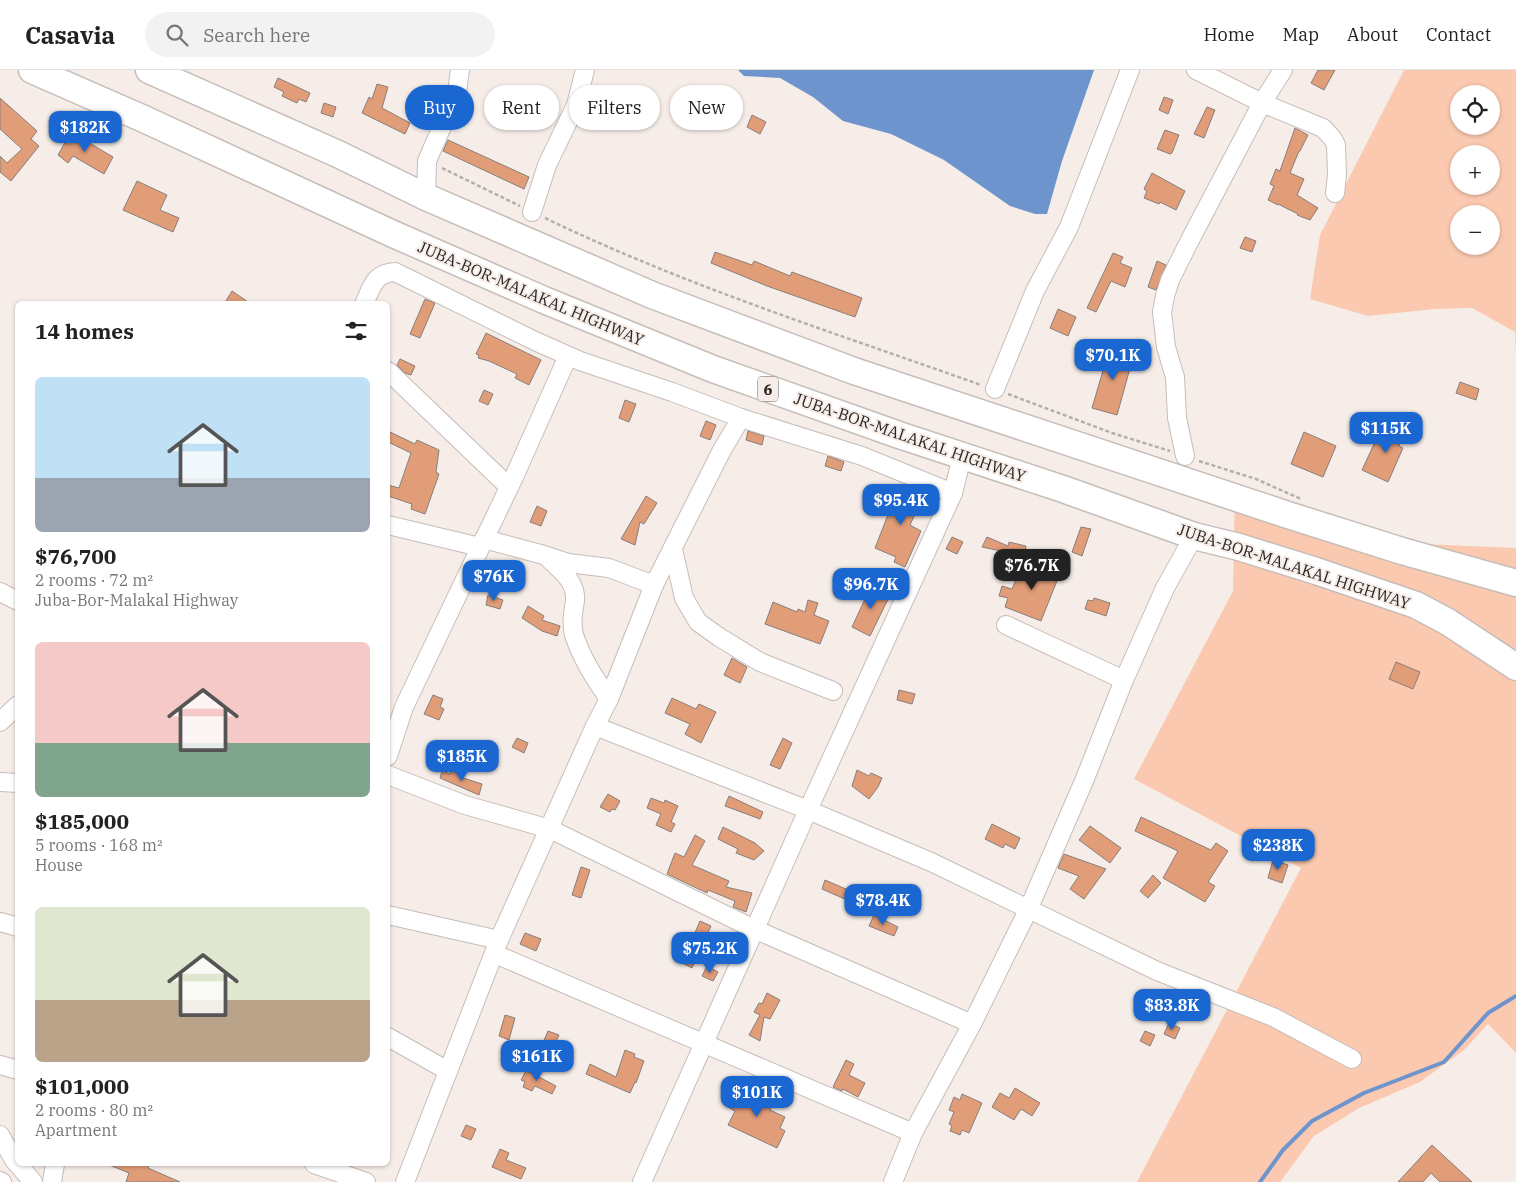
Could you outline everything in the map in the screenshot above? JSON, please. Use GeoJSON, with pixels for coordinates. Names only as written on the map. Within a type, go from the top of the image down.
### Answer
{"type":"FeatureCollection","features":[{"type":"Feature","properties":{"kind":"highway","name":"JUBA-BOR-MALAKAL HIGHWAY"},"geometry":{"type":"LineString","coordinates":[[32,70],[179,135],[393,234],[544,300],[713,370],[1063,489],[1194,536],[1239,547],[1416,604],[1448,622],[1516,668]]}},
{"type":"Feature","properties":{"kind":"highway"},"geometry":{"type":"LineString","coordinates":[[149,70],[338,154],[426,198],[652,295],[854,370],[1291,516],[1412,554],[1516,583]]}},
{"type":"Feature","properties":{"kind":"street"},"geometry":{"type":"LineString","coordinates":[[426,198],[427,161],[457,92],[460,70]]}},
{"type":"Feature","properties":{"kind":"street"},"geometry":{"type":"LineString","coordinates":[[532,212],[547,165],[576,105],[585,70]]}},
{"type":"Feature","properties":{"kind":"street"},"geometry":{"type":"LineString","coordinates":[[994,389],[1035,292],[1068,227],[1130,70]]}},
{"type":"Feature","properties":{"kind":"street"},"geometry":{"type":"LineString","coordinates":[[1196,70],[1262,103],[1315,124],[1328,132],[1336,144],[1337,175],[1335,193]]}},
{"type":"Feature","properties":{"kind":"street"},"geometry":{"type":"LineString","coordinates":[[1184,456],[1177,418],[1175,377],[1166,347],[1162,312],[1165,296],[1170,280],[1262,103],[1283,70]]}},
{"type":"Feature","properties":{"kind":"street"},"geometry":{"type":"LineString","coordinates":[[365,301],[375,281],[385,273],[395,272],[568,356],[741,418],[862,456],[953,493]]}},
{"type":"Feature","properties":{"kind":"street"},"geometry":{"type":"LineString","coordinates":[[390,750],[404,707],[509,487],[568,356]]}},
{"type":"Feature","properties":{"kind":"street"},"geometry":{"type":"LineString","coordinates":[[390,373],[509,487]]}},
{"type":"Feature","properties":{"kind":"street"},"geometry":{"type":"LineString","coordinates":[[405,1182],[497,947],[595,726],[610,699],[654,585],[722,450],[741,418]]}},
{"type":"Feature","properties":{"kind":"street"},"geometry":{"type":"LineString","coordinates":[[642,1182],[754,929],[953,493],[962,456]]}},
{"type":"Feature","properties":{"kind":"street"},"geometry":{"type":"LineString","coordinates":[[390,525],[544,555],[568,563],[609,568],[654,585]]}},
{"type":"Feature","properties":{"kind":"street"},"geometry":{"type":"LineString","coordinates":[[893,1182],[913,1133],[972,1024],[1028,910],[1084,782],[1124,680],[1165,588],[1194,536]]}},
{"type":"Feature","properties":{"kind":"street"},"geometry":{"type":"LineString","coordinates":[[673,549],[684,598],[698,622],[760,662],[833,691]]}},
{"type":"Feature","properties":{"kind":"street"},"geometry":{"type":"LineString","coordinates":[[544,555],[565,574],[573,587],[575,598],[571,619],[574,634],[585,662],[610,699]]}},
{"type":"Feature","properties":{"kind":"street"},"geometry":{"type":"LineString","coordinates":[[0,592],[15,599]]}},
{"type":"Feature","properties":{"kind":"street"},"geometry":{"type":"LineString","coordinates":[[1006,625],[1124,680]]}},
{"type":"Feature","properties":{"kind":"street"},"geometry":{"type":"LineString","coordinates":[[0,722],[15,709]]}},
{"type":"Feature","properties":{"kind":"street"},"geometry":{"type":"LineString","coordinates":[[595,726],[808,810],[931,862],[1157,971],[1273,1017],[1352,1059]]}},
{"type":"Feature","properties":{"kind":"street"},"geometry":{"type":"LineString","coordinates":[[390,776],[465,805],[550,829],[754,929],[972,1024]]}},
{"type":"Feature","properties":{"kind":"street"},"geometry":{"type":"LineString","coordinates":[[0,782],[15,783]]}},
{"type":"Feature","properties":{"kind":"street"},"geometry":{"type":"LineString","coordinates":[[390,916],[497,947],[704,1044],[913,1133]]}},
{"type":"Feature","properties":{"kind":"street"},"geometry":{"type":"LineString","coordinates":[[0,922],[15,926]]}},
{"type":"Feature","properties":{"kind":"street"},"geometry":{"type":"LineString","coordinates":[[390,1038],[448,1070]]}},
{"type":"Feature","properties":{"kind":"street"},"geometry":{"type":"LineString","coordinates":[[0,1065],[15,1069]]}},
{"type":"Feature","properties":{"kind":"street"},"geometry":{"type":"LineString","coordinates":[[0,1135],[15,1161]]}},
{"type":"Feature","properties":{"kind":"street"},"geometry":{"type":"LineString","coordinates":[[19,1166],[33,1182]]}},
{"type":"Feature","properties":{"kind":"street"},"geometry":{"type":"LineString","coordinates":[[52,1182],[55,1166]]}},
{"type":"Feature","properties":{"kind":"street"},"geometry":{"type":"LineString","coordinates":[[320,1166],[366,1182]]}},
{"type":"Feature","properties":{"kind":"path"},"geometry":{"type":"LineString","coordinates":[[427,161],[576,233],[677,276],[1112,433],[1256,479],[1298,496],[1305,502]]}},
{"type":"Feature","properties":{"kind":"shaded area"},"geometry":{"type":"Polygon","coordinates":[[[1404,70],[1516,70],[1516,353],[1515,332],[1472,308],[1435,309],[1368,316],[1310,299],[1320,235],[1404,70]]]}},
{"type":"Feature","properties":{"kind":"shaded area"},"geometry":{"type":"Polygon","coordinates":[[[1235,489],[1423,544],[1516,548],[1516,1053],[1488,1024],[1464,1050],[1420,1082],[1359,1108],[1314,1136],[1280,1182],[1137,1182],[1301,868],[1134,779],[1233,591],[1235,489]]]}},
{"type":"Feature","properties":{"kind":"water"},"geometry":{"type":"Polygon","coordinates":[[[738,70],[1094,70],[1062,161],[1047,214],[1035,214],[1010,206],[944,160],[891,134],[843,121],[813,97],[780,78],[744,76],[738,70]]]}},
{"type":"Feature","properties":{"kind":"building"},"geometry":{"type":"Polygon","coordinates":[[[1318,70],[1335,70],[1324,90],[1311,83],[1318,70]]]}},
{"type":"Feature","properties":{"kind":"building"},"geometry":{"type":"Polygon","coordinates":[[[278,78],[310,93],[306,102],[299,99],[297,103],[282,96],[284,92],[274,87],[278,78]]]}},
{"type":"Feature","properties":{"kind":"building"},"geometry":{"type":"Polygon","coordinates":[[[377,84],[388,87],[382,108],[405,120],[405,130],[407,130],[405,134],[362,113],[369,97],[372,99],[377,84]]]}},
{"type":"Feature","properties":{"kind":"building"},"geometry":{"type":"Polygon","coordinates":[[[1164,97],[1173,100],[1168,114],[1159,110],[1164,97]]]}},
{"type":"Feature","properties":{"kind":"building"},"geometry":{"type":"Polygon","coordinates":[[[0,98],[37,131],[31,139],[39,146],[11,181],[0,172],[0,156],[7,163],[22,149],[0,129],[0,98]]]}},
{"type":"Feature","properties":{"kind":"building"},"geometry":{"type":"Polygon","coordinates":[[[324,103],[336,107],[333,117],[321,113],[324,103]]]}},
{"type":"Feature","properties":{"kind":"building"},"geometry":{"type":"Polygon","coordinates":[[[1207,107],[1215,110],[1204,138],[1194,134],[1207,107]]]}},
{"type":"Feature","properties":{"kind":"building"},"geometry":{"type":"Polygon","coordinates":[[[752,115],[766,122],[760,134],[747,127],[752,115]]]}},
{"type":"Feature","properties":{"kind":"building"},"geometry":{"type":"Polygon","coordinates":[[[1295,128],[1308,135],[1290,173],[1304,179],[1297,195],[1318,208],[1310,220],[1268,200],[1274,186],[1270,184],[1276,169],[1280,171],[1295,128]]]}},
{"type":"Feature","properties":{"kind":"building"},"geometry":{"type":"Polygon","coordinates":[[[1165,130],[1179,135],[1170,154],[1157,149],[1165,130]]]}},
{"type":"Feature","properties":{"kind":"building"},"geometry":{"type":"Polygon","coordinates":[[[71,132],[113,157],[104,174],[73,156],[68,163],[58,155],[71,132]]]}},
{"type":"Feature","properties":{"kind":"building"},"geometry":{"type":"Polygon","coordinates":[[[448,140],[529,177],[524,189],[443,151],[448,140]]]}},
{"type":"Feature","properties":{"kind":"building"},"geometry":{"type":"Polygon","coordinates":[[[1152,173],[1185,191],[1176,210],[1160,202],[1159,204],[1144,198],[1147,191],[1144,189],[1152,173]]]}},
{"type":"Feature","properties":{"kind":"building"},"geometry":{"type":"Polygon","coordinates":[[[137,181],[167,195],[160,210],[179,218],[173,232],[123,210],[137,181]]]}},
{"type":"Feature","properties":{"kind":"building"},"geometry":{"type":"Polygon","coordinates":[[[1245,237],[1256,241],[1252,252],[1240,248],[1245,237]]]}},
{"type":"Feature","properties":{"kind":"building"},"geometry":{"type":"Polygon","coordinates":[[[715,252],[752,265],[754,261],[790,276],[792,272],[862,298],[855,317],[767,286],[711,263],[715,252]]]}},
{"type":"Feature","properties":{"kind":"building"},"geometry":{"type":"Polygon","coordinates":[[[1113,253],[1123,257],[1120,263],[1132,268],[1125,287],[1111,281],[1096,312],[1087,308],[1113,253]]]}},
{"type":"Feature","properties":{"kind":"building"},"geometry":{"type":"Polygon","coordinates":[[[1157,261],[1166,265],[1156,290],[1148,287],[1157,261]]]}},
{"type":"Feature","properties":{"kind":"building"},"geometry":{"type":"Polygon","coordinates":[[[232,291],[247,301],[226,301],[232,291]]]}},
{"type":"Feature","properties":{"kind":"building"},"geometry":{"type":"Polygon","coordinates":[[[425,299],[435,303],[420,338],[410,334],[425,299]]]}},
{"type":"Feature","properties":{"kind":"building"},"geometry":{"type":"Polygon","coordinates":[[[1058,309],[1076,317],[1068,336],[1050,328],[1058,309]]]}},
{"type":"Feature","properties":{"kind":"building"},"geometry":{"type":"Polygon","coordinates":[[[486,333],[541,360],[529,385],[515,378],[517,374],[478,358],[479,355],[476,354],[486,333]]]}},
{"type":"Feature","properties":{"kind":"building"},"geometry":{"type":"Polygon","coordinates":[[[1110,347],[1134,354],[1117,415],[1092,408],[1110,347]]]}},
{"type":"Feature","properties":{"kind":"building"},"geometry":{"type":"Polygon","coordinates":[[[400,359],[415,366],[411,375],[405,373],[397,365],[400,359]]]}},
{"type":"Feature","properties":{"kind":"building"},"geometry":{"type":"Polygon","coordinates":[[[1460,382],[1479,389],[1476,400],[1456,393],[1460,382]]]}},
{"type":"Feature","properties":{"kind":"building"},"geometry":{"type":"Polygon","coordinates":[[[484,390],[493,394],[488,405],[479,401],[484,390]]]}},
{"type":"Feature","properties":{"kind":"building"},"geometry":{"type":"Polygon","coordinates":[[[625,400],[636,404],[629,422],[619,418],[625,400]]]}},
{"type":"Feature","properties":{"kind":"building"},"geometry":{"type":"Polygon","coordinates":[[[706,421],[716,425],[710,440],[700,436],[706,421]]]}},
{"type":"Feature","properties":{"kind":"building"},"geometry":{"type":"Polygon","coordinates":[[[1390,422],[1405,426],[1399,446],[1403,448],[1388,482],[1362,470],[1375,442],[1384,446],[1390,422]]]}},
{"type":"Feature","properties":{"kind":"building"},"geometry":{"type":"Polygon","coordinates":[[[748,431],[764,436],[762,445],[746,440],[748,431]]]}},
{"type":"Feature","properties":{"kind":"building"},"geometry":{"type":"Polygon","coordinates":[[[390,432],[415,444],[417,440],[439,450],[436,472],[439,474],[425,514],[411,509],[412,504],[390,497],[390,486],[399,488],[411,453],[390,443],[390,432]]]}},
{"type":"Feature","properties":{"kind":"building"},"geometry":{"type":"Polygon","coordinates":[[[1304,432],[1336,446],[1323,477],[1291,464],[1304,432]]]}},
{"type":"Feature","properties":{"kind":"building"},"geometry":{"type":"Polygon","coordinates":[[[828,456],[844,462],[841,471],[825,466],[828,456]]]}},
{"type":"Feature","properties":{"kind":"building"},"geometry":{"type":"Polygon","coordinates":[[[900,484],[924,495],[910,525],[921,531],[905,567],[894,562],[896,557],[875,548],[900,484]]]}},
{"type":"Feature","properties":{"kind":"building"},"geometry":{"type":"Polygon","coordinates":[[[646,496],[657,503],[644,524],[640,522],[635,545],[621,539],[646,496]]]}},
{"type":"Feature","properties":{"kind":"building"},"geometry":{"type":"Polygon","coordinates":[[[537,506],[547,511],[541,526],[530,522],[537,506]]]}},
{"type":"Feature","properties":{"kind":"building"},"geometry":{"type":"Polygon","coordinates":[[[1081,527],[1091,529],[1082,556],[1072,552],[1081,527]]]}},
{"type":"Feature","properties":{"kind":"building"},"geometry":{"type":"Polygon","coordinates":[[[952,537],[963,542],[957,554],[946,549],[952,537]]]}},
{"type":"Feature","properties":{"kind":"building"},"geometry":{"type":"Polygon","coordinates":[[[987,537],[1008,546],[1009,542],[1026,546],[1024,556],[982,547],[987,537]]]}},
{"type":"Feature","properties":{"kind":"building"},"geometry":{"type":"Polygon","coordinates":[[[1023,563],[1048,574],[1052,564],[1062,568],[1041,621],[1005,607],[1008,598],[999,596],[1002,586],[1012,589],[1023,563]]]}},
{"type":"Feature","properties":{"kind":"building"},"geometry":{"type":"Polygon","coordinates":[[[872,584],[891,593],[870,636],[852,627],[872,584]]]}},
{"type":"Feature","properties":{"kind":"building"},"geometry":{"type":"Polygon","coordinates":[[[488,595],[503,600],[500,609],[486,605],[488,595]]]}},
{"type":"Feature","properties":{"kind":"building"},"geometry":{"type":"Polygon","coordinates":[[[1094,598],[1110,603],[1106,616],[1085,609],[1088,600],[1093,601],[1094,598]]]}},
{"type":"Feature","properties":{"kind":"building"},"geometry":{"type":"Polygon","coordinates":[[[808,600],[818,603],[814,615],[829,621],[820,644],[765,624],[773,602],[797,612],[798,609],[805,612],[808,600]]]}},
{"type":"Feature","properties":{"kind":"building"},"geometry":{"type":"Polygon","coordinates":[[[528,606],[544,616],[542,620],[560,626],[557,636],[542,631],[522,618],[528,606]]]}},
{"type":"Feature","properties":{"kind":"building"},"geometry":{"type":"Polygon","coordinates":[[[732,658],[747,667],[740,683],[724,675],[732,658]]]}},
{"type":"Feature","properties":{"kind":"building"},"geometry":{"type":"Polygon","coordinates":[[[1396,662],[1420,672],[1413,689],[1389,679],[1396,662]]]}},
{"type":"Feature","properties":{"kind":"building"},"geometry":{"type":"Polygon","coordinates":[[[899,690],[915,694],[912,704],[897,700],[899,690]]]}},
{"type":"Feature","properties":{"kind":"building"},"geometry":{"type":"Polygon","coordinates":[[[433,695],[443,699],[440,707],[444,709],[439,720],[424,714],[433,695]]]}},
{"type":"Feature","properties":{"kind":"building"},"geometry":{"type":"Polygon","coordinates":[[[672,698],[696,709],[699,704],[716,712],[701,743],[685,734],[690,724],[665,713],[672,698]]]}},
{"type":"Feature","properties":{"kind":"building"},"geometry":{"type":"Polygon","coordinates":[[[517,738],[528,743],[524,753],[512,747],[517,738]]]}},
{"type":"Feature","properties":{"kind":"building"},"geometry":{"type":"Polygon","coordinates":[[[783,738],[792,743],[780,769],[770,765],[783,738]]]}},
{"type":"Feature","properties":{"kind":"building"},"geometry":{"type":"Polygon","coordinates":[[[451,770],[461,775],[460,777],[482,784],[479,795],[440,778],[442,771],[450,774],[451,770]]]}},
{"type":"Feature","properties":{"kind":"building"},"geometry":{"type":"Polygon","coordinates":[[[857,770],[869,776],[871,773],[882,778],[869,799],[852,786],[857,770]]]}},
{"type":"Feature","properties":{"kind":"building"},"geometry":{"type":"Polygon","coordinates":[[[608,794],[620,801],[615,810],[612,809],[610,812],[600,807],[608,794]]]}},
{"type":"Feature","properties":{"kind":"building"},"geometry":{"type":"Polygon","coordinates":[[[729,796],[763,812],[760,819],[725,806],[729,796]]]}},
{"type":"Feature","properties":{"kind":"building"},"geometry":{"type":"Polygon","coordinates":[[[651,798],[664,803],[665,800],[678,806],[671,822],[675,824],[671,832],[656,825],[661,814],[647,808],[651,798]]]}},
{"type":"Feature","properties":{"kind":"building"},"geometry":{"type":"Polygon","coordinates":[[[1141,817],[1211,850],[1216,843],[1228,851],[1208,882],[1215,886],[1205,902],[1163,878],[1178,851],[1135,831],[1141,817]]]}},
{"type":"Feature","properties":{"kind":"building"},"geometry":{"type":"Polygon","coordinates":[[[992,824],[1020,838],[1015,849],[1005,844],[1003,848],[985,839],[992,824]]]}},
{"type":"Feature","properties":{"kind":"building"},"geometry":{"type":"Polygon","coordinates":[[[1090,826],[1121,848],[1110,863],[1079,840],[1090,826]]]}},
{"type":"Feature","properties":{"kind":"building"},"geometry":{"type":"Polygon","coordinates":[[[723,827],[755,843],[764,851],[754,860],[736,853],[738,849],[718,839],[723,827]]]}},
{"type":"Feature","properties":{"kind":"building"},"geometry":{"type":"Polygon","coordinates":[[[695,835],[705,841],[692,865],[729,881],[726,887],[752,893],[746,912],[733,907],[735,901],[708,890],[707,893],[667,874],[675,853],[684,857],[695,835]]]}},
{"type":"Feature","properties":{"kind":"building"},"geometry":{"type":"Polygon","coordinates":[[[1064,854],[1106,869],[1084,899],[1070,889],[1079,876],[1058,868],[1064,854]]]}},
{"type":"Feature","properties":{"kind":"building"},"geometry":{"type":"Polygon","coordinates":[[[1273,860],[1288,865],[1282,883],[1268,878],[1273,860]]]}},
{"type":"Feature","properties":{"kind":"building"},"geometry":{"type":"Polygon","coordinates":[[[581,867],[590,870],[581,898],[572,895],[581,867]]]}},
{"type":"Feature","properties":{"kind":"building"},"geometry":{"type":"Polygon","coordinates":[[[1153,875],[1161,883],[1148,898],[1140,891],[1153,875]]]}},
{"type":"Feature","properties":{"kind":"building"},"geometry":{"type":"Polygon","coordinates":[[[825,880],[869,899],[865,908],[822,889],[825,880]]]}},
{"type":"Feature","properties":{"kind":"building"},"geometry":{"type":"Polygon","coordinates":[[[874,915],[898,927],[894,936],[869,926],[874,915]]]}},
{"type":"Feature","properties":{"kind":"building"},"geometry":{"type":"Polygon","coordinates":[[[700,921],[711,926],[692,968],[682,963],[700,921]]]}},
{"type":"Feature","properties":{"kind":"building"},"geometry":{"type":"Polygon","coordinates":[[[525,933],[541,939],[536,951],[520,944],[525,933]]]}},
{"type":"Feature","properties":{"kind":"building"},"geometry":{"type":"Polygon","coordinates":[[[707,966],[718,972],[713,981],[702,976],[707,966]]]}},
{"type":"Feature","properties":{"kind":"building"},"geometry":{"type":"Polygon","coordinates":[[[767,993],[780,1000],[770,1019],[764,1017],[760,1041],[749,1035],[760,1015],[754,1012],[759,1003],[762,1004],[767,993]]]}},
{"type":"Feature","properties":{"kind":"building"},"geometry":{"type":"Polygon","coordinates":[[[505,1015],[515,1018],[509,1040],[499,1036],[505,1015]]]}},
{"type":"Feature","properties":{"kind":"building"},"geometry":{"type":"Polygon","coordinates":[[[1169,1023],[1180,1028],[1175,1039],[1164,1034],[1169,1023]]]}},
{"type":"Feature","properties":{"kind":"building"},"geometry":{"type":"Polygon","coordinates":[[[548,1031],[559,1035],[554,1046],[564,1052],[560,1061],[539,1052],[548,1031]]]}},
{"type":"Feature","properties":{"kind":"building"},"geometry":{"type":"Polygon","coordinates":[[[1145,1031],[1155,1035],[1150,1046],[1140,1041],[1145,1031]]]}},
{"type":"Feature","properties":{"kind":"building"},"geometry":{"type":"Polygon","coordinates":[[[625,1050],[635,1054],[634,1057],[644,1061],[630,1093],[586,1074],[590,1064],[616,1077],[625,1050]]]}},
{"type":"Feature","properties":{"kind":"building"},"geometry":{"type":"Polygon","coordinates":[[[846,1060],[854,1064],[849,1075],[865,1083],[858,1097],[843,1089],[842,1091],[833,1087],[846,1060]]]}},
{"type":"Feature","properties":{"kind":"building"},"geometry":{"type":"Polygon","coordinates":[[[531,1070],[540,1074],[539,1077],[556,1086],[552,1094],[535,1086],[532,1091],[523,1087],[525,1082],[521,1080],[526,1071],[530,1073],[531,1070]]]}},
{"type":"Feature","properties":{"kind":"building"},"geometry":{"type":"Polygon","coordinates":[[[1015,1088],[1040,1103],[1032,1116],[1021,1109],[1014,1120],[992,1107],[1000,1093],[1009,1098],[1015,1088]]]}},
{"type":"Feature","properties":{"kind":"building"},"geometry":{"type":"Polygon","coordinates":[[[747,1089],[774,1102],[770,1110],[785,1117],[780,1128],[785,1131],[777,1148],[728,1125],[735,1111],[726,1106],[732,1096],[742,1101],[747,1089]]]}},
{"type":"Feature","properties":{"kind":"building"},"geometry":{"type":"Polygon","coordinates":[[[962,1094],[982,1103],[969,1133],[962,1130],[960,1135],[950,1131],[952,1126],[949,1124],[954,1112],[949,1110],[954,1097],[960,1100],[962,1094]]]}},
{"type":"Feature","properties":{"kind":"building"},"geometry":{"type":"Polygon","coordinates":[[[466,1125],[476,1129],[471,1140],[461,1136],[466,1125]]]}},
{"type":"Feature","properties":{"kind":"building"},"geometry":{"type":"Polygon","coordinates":[[[1432,1145],[1472,1182],[1440,1182],[1431,1173],[1423,1182],[1398,1182],[1432,1145]]]}},
{"type":"Feature","properties":{"kind":"building"},"geometry":{"type":"Polygon","coordinates":[[[500,1149],[509,1153],[506,1160],[526,1168],[521,1179],[492,1167],[500,1149]]]}},
{"type":"Feature","properties":{"kind":"building"},"geometry":{"type":"Polygon","coordinates":[[[112,1166],[148,1166],[148,1168],[180,1182],[126,1182],[129,1173],[112,1166]]]}},
{"type":"Feature","properties":{"kind":"waterway"},"geometry":{"type":"LineString","coordinates":[[1260,1182],[1283,1150],[1312,1121],[1364,1093],[1444,1062],[1488,1013],[1516,996]]}}]}
